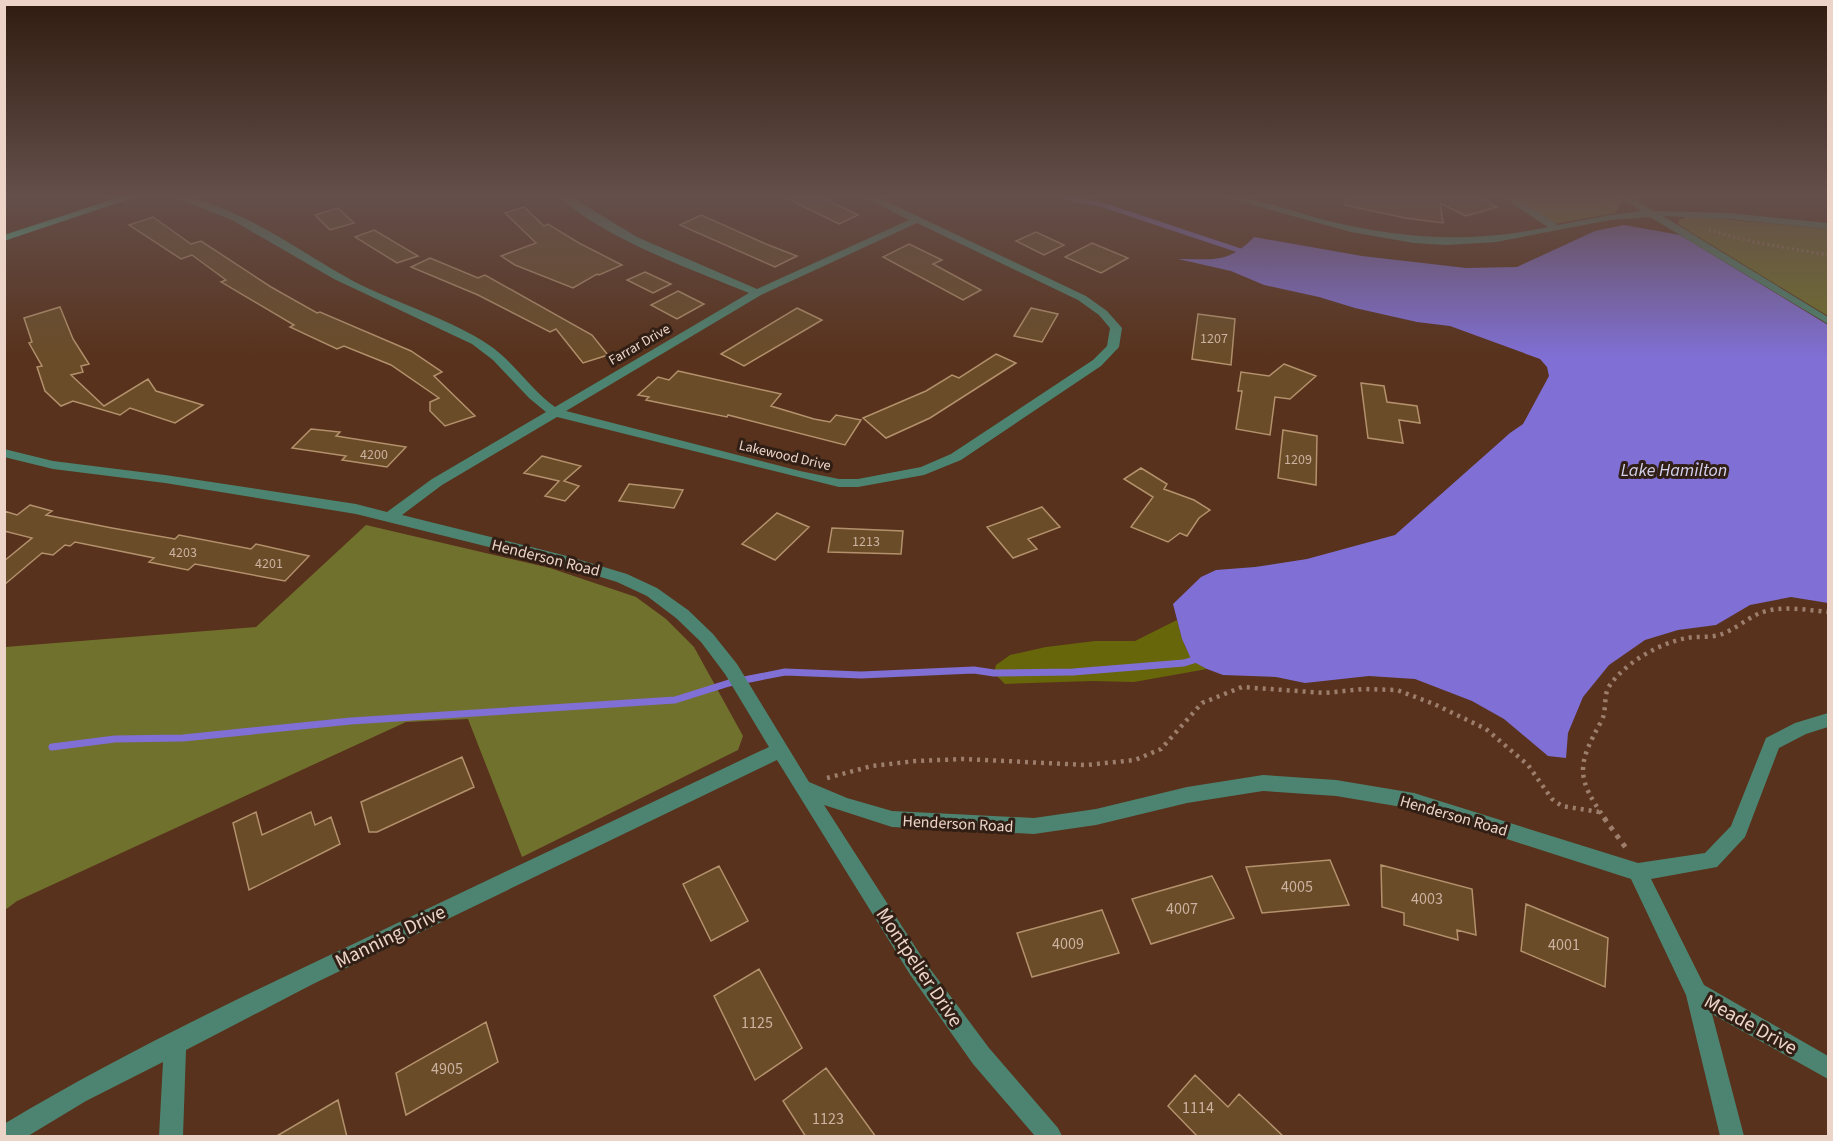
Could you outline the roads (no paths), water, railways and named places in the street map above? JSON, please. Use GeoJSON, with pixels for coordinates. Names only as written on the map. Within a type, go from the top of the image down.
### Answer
{"type":"FeatureCollection","features":[{"type":"Feature","properties":{"kind":"street","name":"Lakewood Drive"},"geometry":{"type":"LineString","coordinates":[[292,250],[318,266],[491,351],[542,405],[554,412],[839,483],[858,483],[924,471],[956,457],[1097,363],[1113,347],[1116,328],[1103,313],[1082,298],[980,250]]}},
{"type":"Feature","properties":{"kind":"street"},"geometry":{"type":"LineString","coordinates":[[656,250],[757,293]]}},
{"type":"Feature","properties":{"kind":"street","name":"Farrar Drive"},"geometry":{"type":"LineString","coordinates":[[390,517],[437,482],[757,293],[850,250]]}},
{"type":"Feature","properties":{"kind":"street"},"geometry":{"type":"LineString","coordinates":[[1712,250],[1828,321]]}},
{"type":"Feature","properties":{"kind":"street","name":"Henderson Road"},"geometry":{"type":"LineString","coordinates":[[4,453],[53,465],[165,479],[356,509],[567,561],[622,578],[652,592],[682,614],[707,638],[731,669],[803,788],[844,805],[892,819],[1034,826],[1096,817],[1187,795],[1263,783],[1336,788],[1414,801],[1638,872],[1710,861],[1738,831],[1772,743],[1801,728],[1828,720]]}},
{"type":"Feature","properties":{"kind":"street","name":"Manning Drive"},"geometry":{"type":"LineString","coordinates":[[7,1137],[78,1093],[306,976],[780,750]]}},
{"type":"Feature","properties":{"kind":"street","name":"Montpelier Drive"},"geometry":{"type":"LineString","coordinates":[[803,788],[918,969],[981,1056],[1050,1137]]}},
{"type":"Feature","properties":{"kind":"street","name":"Meade Drive"},"geometry":{"type":"LineString","coordinates":[[1638,872],[1696,993],[1828,1068]]}},
{"type":"Feature","properties":{"kind":"street"},"geometry":{"type":"LineString","coordinates":[[1696,993],[1732,1137]]}},
{"type":"Feature","properties":{"kind":"street"},"geometry":{"type":"LineString","coordinates":[[171,1137],[175,1043]]}},
{"type":"Feature","properties":{"kind":"water","name":"Lake Hamilton"},"geometry":{"type":"Polygon","coordinates":[[[1239,250],[1329,250],[1466,268],[1517,267],[1553,250],[1705,250],[1828,325],[1828,603],[1791,597],[1750,605],[1716,625],[1678,630],[1645,640],[1609,665],[1583,697],[1568,733],[1566,758],[1548,756],[1504,719],[1472,701],[1415,679],[1369,676],[1305,683],[1276,677],[1223,675],[1192,661],[1182,639],[1173,604],[1201,577],[1216,570],[1307,559],[1395,535],[1523,424],[1549,376],[1547,367],[1540,359],[1450,326],[1417,322],[1355,308],[1319,297],[1264,285],[1231,271],[1178,259],[1219,258],[1239,250]]]}},
{"type":"Feature","properties":{"kind":"waterway"},"geometry":{"type":"LineString","coordinates":[[1239,250],[1247,253]]}},
{"type":"Feature","properties":{"kind":"waterway"},"geometry":{"type":"LineString","coordinates":[[52,747],[115,739],[183,738],[351,721],[675,700],[729,683],[785,672],[861,675],[974,670],[994,673],[1073,672],[1184,663],[1200,658]]}}]}
